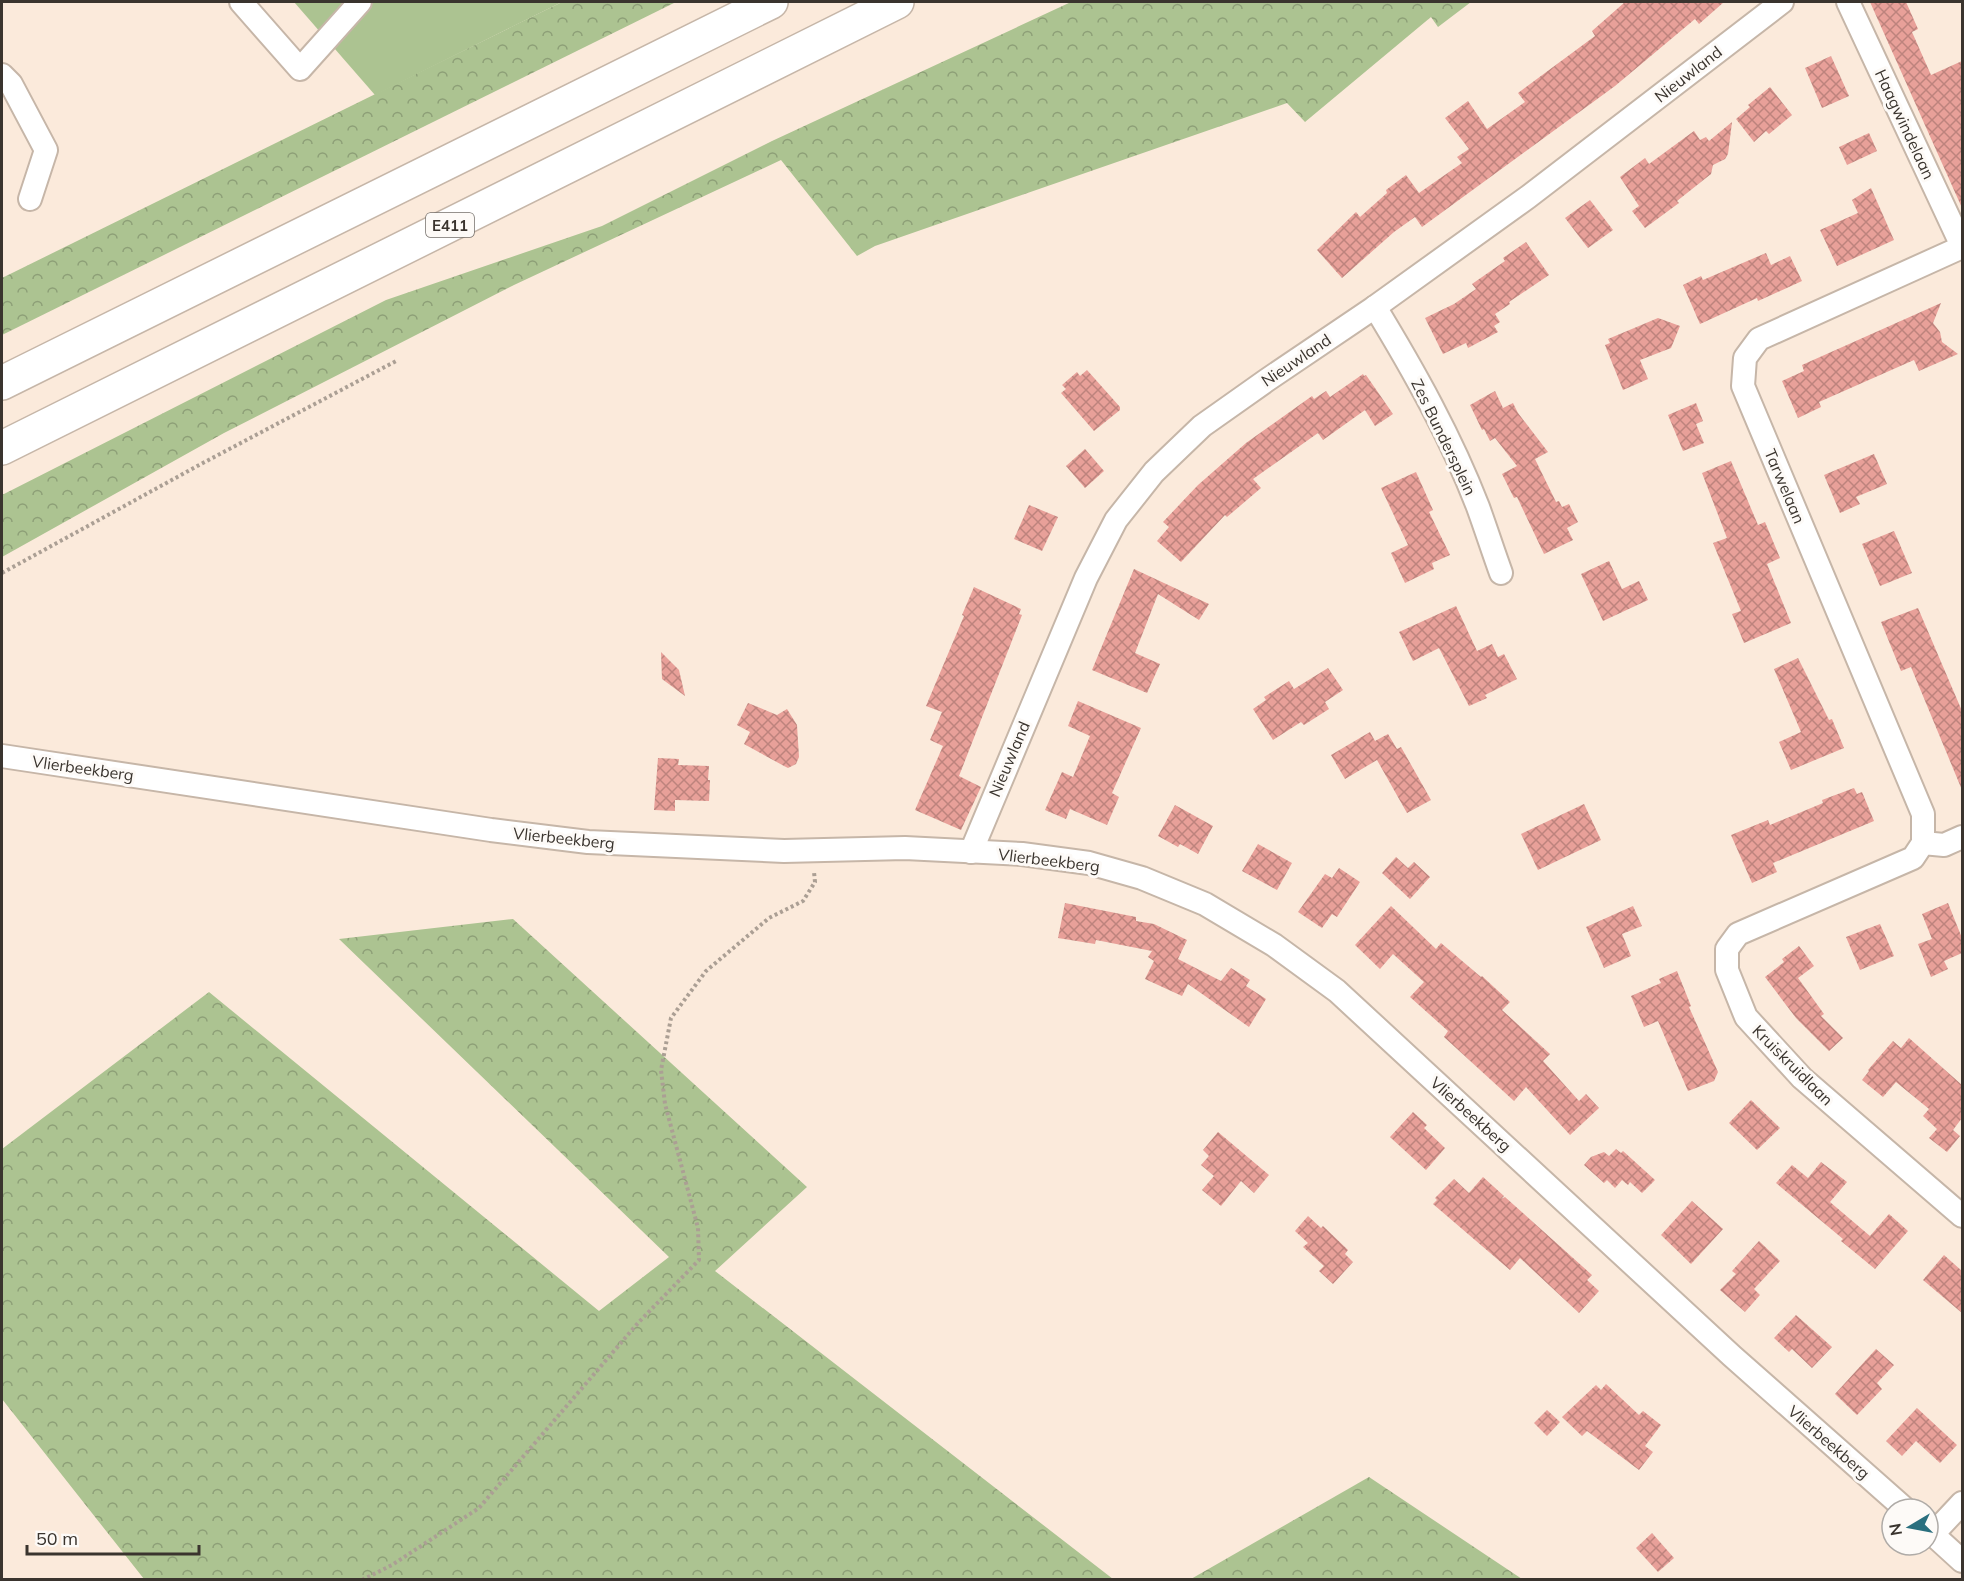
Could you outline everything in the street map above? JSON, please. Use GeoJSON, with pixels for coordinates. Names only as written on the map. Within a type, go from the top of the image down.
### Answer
{"type":"FeatureCollection","features":[{"type":"Feature","properties":{"kind":"highway"},"geometry":{"type":"LineString","coordinates":[[2,383],[771,2]]}},
{"type":"Feature","properties":{"kind":"highway","name":"E411"},"geometry":{"type":"LineString","coordinates":[[2,448],[897,2]]}},
{"type":"Feature","properties":{"kind":"street"},"geometry":{"type":"LineString","coordinates":[[241,2],[300,69],[360,2]]}},
{"type":"Feature","properties":{"kind":"street","name":"Nieuwland"},"geometry":{"type":"LineString","coordinates":[[971,852],[1086,578],[1116,520],[1154,472],[1202,426],[1375,307],[1528,197],[1782,2]]}},
{"type":"Feature","properties":{"kind":"street","name":"Haagwindelaan"},"geometry":{"type":"LineString","coordinates":[[1848,2],[1962,246]]}},
{"type":"Feature","properties":{"kind":"street"},"geometry":{"type":"LineString","coordinates":[[2,75],[11,84],[46,150],[30,199]]}},
{"type":"Feature","properties":{"kind":"street","name":"Tarwelaan"},"geometry":{"type":"LineString","coordinates":[[1923,843],[1923,814],[1743,386],[1745,358],[1759,339],[1962,246]]}},
{"type":"Feature","properties":{"kind":"street","name":"Zes Bundersplein"},"geometry":{"type":"LineString","coordinates":[[1375,307],[1442,425],[1478,507],[1501,573]]}},
{"type":"Feature","properties":{"kind":"street","name":"Vlierbeekberg"},"geometry":{"type":"LineString","coordinates":[[2,756],[491,830],[588,842],[784,851],[905,848],[1022,854],[1089,863],[1142,878],[1205,904],[1274,945],[1337,991],[1732,1356],[1891,1497]]}},
{"type":"Feature","properties":{"kind":"street"},"geometry":{"type":"LineString","coordinates":[[1923,843],[1944,845],[1962,837]]}},
{"type":"Feature","properties":{"kind":"street","name":"Kruiskruidlaan"},"geometry":{"type":"LineString","coordinates":[[1923,843],[1913,858],[1738,934],[1726,949],[1727,970],[1746,1017],[1802,1078],[1962,1216]]}},
{"type":"Feature","properties":{"kind":"street"},"geometry":{"type":"LineString","coordinates":[[1940,1524],[1962,1503]]}},
{"type":"Feature","properties":{"kind":"street"},"geometry":{"type":"LineString","coordinates":[[1940,1540],[1962,1561]]}},
{"type":"Feature","properties":{"kind":"path"},"geometry":{"type":"LineString","coordinates":[[2,573],[398,360]]}},
{"type":"Feature","properties":{"kind":"path"},"geometry":{"type":"LineString","coordinates":[[362,1580],[393,1565],[479,1509],[638,1323],[699,1260],[698,1228],[665,1104],[661,1070],[671,1018],[706,971],[769,918],[803,901],[815,882],[812,850]]}},
{"type":"Feature","properties":{"kind":"green space"},"geometry":{"type":"Polygon","coordinates":[[[294,2],[562,2],[375,95],[294,2]]]}},
{"type":"Feature","properties":{"kind":"green space"},"geometry":{"type":"Polygon","coordinates":[[[562,2],[676,2],[2,335],[2,278],[562,2]]]}},
{"type":"Feature","properties":{"kind":"green space"},"geometry":{"type":"Polygon","coordinates":[[[1071,2],[1471,2],[1438,27],[1431,17],[1305,122],[1287,103],[875,246],[857,256],[781,160],[514,285],[224,433],[2,557],[2,495],[386,300],[602,226],[772,141],[1071,2]]]}},
{"type":"Feature","properties":{"kind":"green space"},"geometry":{"type":"Polygon","coordinates":[[[513,919],[807,1187],[715,1271],[1113,1579],[144,1579],[2,1399],[2,1149],[209,992],[599,1311],[669,1257],[339,939],[513,919]]]}},
{"type":"Feature","properties":{"kind":"green space"},"geometry":{"type":"Polygon","coordinates":[[[1369,1477],[1522,1579],[1191,1579],[1369,1477]]]}},
{"type":"Feature","properties":{"kind":"building"},"geometry":{"type":"Polygon","coordinates":[[[1625,2],[1724,2],[1699,24],[1695,19],[1615,86],[1422,227],[1415,217],[1394,232],[1342,278],[1317,250],[1356,212],[1360,217],[1387,193],[1386,190],[1406,175],[1419,193],[1462,163],[1457,157],[1469,149],[1445,118],[1468,101],[1487,129],[1525,102],[1518,93],[1595,36],[1592,31],[1625,2]]]}},
{"type":"Feature","properties":{"kind":"building"},"geometry":{"type":"Polygon","coordinates":[[[1870,2],[1906,2],[1918,29],[1912,32],[1931,75],[1962,61],[1962,208],[1870,2]]]}},
{"type":"Feature","properties":{"kind":"building"},"geometry":{"type":"Polygon","coordinates":[[[1831,56],[1849,96],[1822,108],[1805,68],[1831,56]]]}},
{"type":"Feature","properties":{"kind":"building"},"geometry":{"type":"Polygon","coordinates":[[[1770,87],[1792,115],[1769,134],[1766,131],[1754,142],[1736,119],[1750,107],[1748,105],[1770,87]]]}},
{"type":"Feature","properties":{"kind":"building"},"geometry":{"type":"Polygon","coordinates":[[[1732,122],[1728,154],[1725,159],[1713,165],[1711,174],[1677,201],[1679,203],[1645,228],[1632,211],[1639,206],[1620,177],[1645,158],[1649,164],[1694,131],[1700,140],[1706,137],[1709,141],[1732,122]]]}},
{"type":"Feature","properties":{"kind":"building"},"geometry":{"type":"Polygon","coordinates":[[[1869,133],[1877,151],[1847,165],[1839,147],[1869,133]]]}},
{"type":"Feature","properties":{"kind":"building"},"geometry":{"type":"Polygon","coordinates":[[[1871,188],[1894,240],[1837,266],[1820,230],[1858,213],[1852,200],[1871,188]]]}},
{"type":"Feature","properties":{"kind":"building"},"geometry":{"type":"Polygon","coordinates":[[[1590,200],[1613,230],[1588,248],[1565,218],[1590,200]]]}},
{"type":"Feature","properties":{"kind":"building"},"geometry":{"type":"Polygon","coordinates":[[[1526,242],[1549,275],[1495,314],[1500,322],[1494,326],[1498,332],[1468,348],[1466,343],[1443,354],[1425,318],[1454,304],[1476,289],[1472,284],[1505,261],[1503,258],[1526,242]]]}},
{"type":"Feature","properties":{"kind":"building"},"geometry":{"type":"Polygon","coordinates":[[[1766,253],[1771,265],[1790,256],[1802,281],[1758,301],[1757,298],[1700,324],[1683,285],[1701,276],[1703,280],[1766,253]]]}},
{"type":"Feature","properties":{"kind":"building"},"geometry":{"type":"Polygon","coordinates":[[[1941,303],[1933,323],[1940,332],[1942,342],[1958,354],[1919,371],[1914,360],[1819,402],[1821,407],[1798,418],[1782,381],[1804,371],[1802,365],[1941,303]]]}},
{"type":"Feature","properties":{"kind":"building"},"geometry":{"type":"Polygon","coordinates":[[[1658,318],[1680,326],[1671,348],[1640,360],[1648,379],[1623,390],[1605,345],[1610,343],[1608,339],[1658,318]]]}},
{"type":"Feature","properties":{"kind":"building"},"geometry":{"type":"Polygon","coordinates":[[[1087,370],[1120,407],[1120,410],[1094,431],[1061,393],[1066,389],[1062,385],[1077,372],[1080,376],[1087,370]]]}},
{"type":"Feature","properties":{"kind":"building"},"geometry":{"type":"Polygon","coordinates":[[[1363,374],[1393,414],[1375,426],[1365,410],[1323,440],[1318,433],[1253,479],[1261,488],[1227,517],[1225,515],[1181,562],[1157,541],[1169,527],[1163,522],[1198,485],[1246,443],[1312,396],[1314,399],[1326,391],[1330,397],[1363,374]]]}},
{"type":"Feature","properties":{"kind":"building"},"geometry":{"type":"Polygon","coordinates":[[[1495,391],[1503,408],[1513,403],[1548,452],[1535,459],[1556,502],[1559,501],[1562,507],[1569,504],[1578,522],[1567,528],[1573,540],[1544,554],[1517,497],[1514,498],[1502,474],[1517,466],[1495,438],[1490,441],[1470,405],[1495,391]]]}},
{"type":"Feature","properties":{"kind":"building"},"geometry":{"type":"Polygon","coordinates":[[[1696,403],[1703,421],[1696,424],[1704,443],[1683,451],[1668,415],[1696,403]]]}},
{"type":"Feature","properties":{"kind":"building"},"geometry":{"type":"Polygon","coordinates":[[[1085,449],[1104,471],[1085,488],[1066,466],[1085,449]]]}},
{"type":"Feature","properties":{"kind":"building"},"geometry":{"type":"Polygon","coordinates":[[[1874,454],[1887,484],[1856,497],[1860,504],[1840,513],[1824,475],[1874,454]]]}},
{"type":"Feature","properties":{"kind":"building"},"geometry":{"type":"Polygon","coordinates":[[[1731,461],[1758,525],[1765,522],[1780,558],[1767,564],[1791,623],[1744,643],[1732,614],[1741,611],[1713,543],[1727,538],[1702,473],[1731,461]]]}},
{"type":"Feature","properties":{"kind":"building"},"geometry":{"type":"Polygon","coordinates":[[[1416,472],[1433,510],[1429,512],[1450,555],[1432,563],[1434,569],[1405,583],[1391,553],[1408,545],[1381,488],[1416,472]]]}},
{"type":"Feature","properties":{"kind":"building"},"geometry":{"type":"Polygon","coordinates":[[[1029,505],[1058,517],[1042,551],[1014,539],[1029,505]]]}},
{"type":"Feature","properties":{"kind":"building"},"geometry":{"type":"Polygon","coordinates":[[[1894,531],[1912,573],[1880,586],[1862,544],[1894,531]]]}},
{"type":"Feature","properties":{"kind":"building"},"geometry":{"type":"Polygon","coordinates":[[[1609,561],[1622,589],[1639,581],[1648,600],[1603,621],[1581,574],[1609,561]]]}},
{"type":"Feature","properties":{"kind":"building"},"geometry":{"type":"Polygon","coordinates":[[[1134,569],[1209,604],[1199,620],[1158,594],[1135,653],[1160,664],[1147,693],[1092,670],[1134,569]]]}},
{"type":"Feature","properties":{"kind":"building"},"geometry":{"type":"Polygon","coordinates":[[[974,587],[1021,609],[1019,614],[1022,615],[959,776],[981,787],[961,830],[915,810],[943,746],[930,740],[942,712],[926,706],[974,587]]]}},
{"type":"Feature","properties":{"kind":"building"},"geometry":{"type":"Polygon","coordinates":[[[1456,606],[1477,651],[1492,644],[1498,657],[1504,654],[1517,679],[1485,695],[1487,698],[1469,706],[1439,648],[1413,661],[1399,632],[1456,606]]]}},
{"type":"Feature","properties":{"kind":"building"},"geometry":{"type":"Polygon","coordinates":[[[1918,608],[1962,711],[1962,790],[1911,667],[1901,671],[1881,622],[1918,608]]]}},
{"type":"Feature","properties":{"kind":"building"},"geometry":{"type":"Polygon","coordinates":[[[661,652],[679,670],[685,696],[662,679],[661,652]]]}},
{"type":"Feature","properties":{"kind":"building"},"geometry":{"type":"Polygon","coordinates":[[[1798,658],[1829,720],[1832,719],[1844,748],[1791,770],[1779,742],[1801,732],[1774,669],[1798,658]]]}},
{"type":"Feature","properties":{"kind":"building"},"geometry":{"type":"Polygon","coordinates":[[[1328,668],[1343,690],[1325,702],[1329,709],[1304,725],[1301,722],[1273,740],[1253,709],[1266,700],[1264,697],[1289,681],[1294,689],[1328,668]]]}},
{"type":"Feature","properties":{"kind":"building"},"geometry":{"type":"Polygon","coordinates":[[[1078,701],[1141,728],[1112,793],[1119,797],[1107,825],[1070,809],[1066,819],[1045,810],[1062,772],[1073,777],[1090,736],[1068,726],[1078,701]]]}},
{"type":"Feature","properties":{"kind":"building"},"geometry":{"type":"Polygon","coordinates":[[[748,703],[777,715],[787,709],[797,725],[799,757],[796,764],[788,768],[744,744],[750,732],[737,725],[748,703]]]}},
{"type":"Feature","properties":{"kind":"building"},"geometry":{"type":"Polygon","coordinates":[[[1370,732],[1375,741],[1388,734],[1397,749],[1401,747],[1431,800],[1407,813],[1377,760],[1345,779],[1331,755],[1370,732]]]}},
{"type":"Feature","properties":{"kind":"building"},"geometry":{"type":"Polygon","coordinates":[[[658,758],[679,759],[678,765],[709,766],[709,801],[675,800],[675,811],[654,810],[658,758]]]}},
{"type":"Feature","properties":{"kind":"building"},"geometry":{"type":"Polygon","coordinates":[[[1854,788],[1857,794],[1862,792],[1874,821],[1773,863],[1777,872],[1752,883],[1731,835],[1768,820],[1770,825],[1823,803],[1822,800],[1854,788]]]}},
{"type":"Feature","properties":{"kind":"building"},"geometry":{"type":"Polygon","coordinates":[[[1584,804],[1601,840],[1538,870],[1521,834],[1584,804]]]}},
{"type":"Feature","properties":{"kind":"building"},"geometry":{"type":"Polygon","coordinates":[[[1175,805],[1213,826],[1198,854],[1180,844],[1178,847],[1158,836],[1175,805]]]}},
{"type":"Feature","properties":{"kind":"building"},"geometry":{"type":"Polygon","coordinates":[[[1258,844],[1292,863],[1277,890],[1242,871],[1258,844]]]}},
{"type":"Feature","properties":{"kind":"building"},"geometry":{"type":"Polygon","coordinates":[[[1396,857],[1408,868],[1414,862],[1430,877],[1410,899],[1382,873],[1396,857]]]}},
{"type":"Feature","properties":{"kind":"building"},"geometry":{"type":"Polygon","coordinates":[[[1339,868],[1360,882],[1337,917],[1332,914],[1322,928],[1298,912],[1325,874],[1332,878],[1339,868]]]}},
{"type":"Feature","properties":{"kind":"building"},"geometry":{"type":"Polygon","coordinates":[[[1065,903],[1136,917],[1136,921],[1154,924],[1187,940],[1178,959],[1221,981],[1231,968],[1250,980],[1246,986],[1266,999],[1249,1027],[1188,984],[1182,996],[1145,979],[1154,961],[1148,957],[1152,951],[1096,940],[1095,944],[1058,938],[1065,903]]]}},
{"type":"Feature","properties":{"kind":"building"},"geometry":{"type":"Polygon","coordinates":[[[1948,903],[1962,938],[1962,953],[1944,961],[1948,969],[1931,977],[1918,944],[1932,939],[1922,914],[1948,903]]]}},
{"type":"Feature","properties":{"kind":"building"},"geometry":{"type":"Polygon","coordinates":[[[1391,906],[1436,949],[1441,943],[1510,1002],[1502,1010],[1550,1054],[1543,1061],[1579,1101],[1586,1094],[1599,1108],[1570,1135],[1526,1087],[1514,1101],[1444,1037],[1448,1031],[1410,997],[1424,982],[1393,954],[1380,969],[1355,945],[1391,906]]]}},
{"type":"Feature","properties":{"kind":"building"},"geometry":{"type":"Polygon","coordinates":[[[1633,906],[1642,926],[1622,934],[1631,956],[1604,968],[1586,927],[1633,906]]]}},
{"type":"Feature","properties":{"kind":"building"},"geometry":{"type":"Polygon","coordinates":[[[1880,924],[1894,956],[1860,970],[1846,937],[1880,924]]]}},
{"type":"Feature","properties":{"kind":"building"},"geometry":{"type":"Polygon","coordinates":[[[1799,946],[1814,966],[1798,978],[1824,1014],[1821,1016],[1843,1038],[1829,1051],[1796,1018],[1765,977],[1784,962],[1782,959],[1799,946]]]}},
{"type":"Feature","properties":{"kind":"building"},"geometry":{"type":"Polygon","coordinates":[[[1677,971],[1691,1006],[1689,1007],[1718,1072],[1714,1081],[1688,1091],[1658,1021],[1644,1027],[1631,996],[1661,983],[1659,979],[1677,971]]]}},
{"type":"Feature","properties":{"kind":"building"},"geometry":{"type":"Polygon","coordinates":[[[1909,1038],[1962,1085],[1962,1118],[1953,1130],[1960,1136],[1947,1152],[1929,1138],[1937,1129],[1923,1116],[1929,1109],[1896,1082],[1883,1097],[1862,1080],[1893,1041],[1901,1048],[1909,1038]]]}},
{"type":"Feature","properties":{"kind":"building"},"geometry":{"type":"Polygon","coordinates":[[[1751,1100],[1780,1128],[1757,1150],[1729,1123],[1751,1100]]]}},
{"type":"Feature","properties":{"kind":"building"},"geometry":{"type":"Polygon","coordinates":[[[1413,1112],[1427,1125],[1424,1128],[1445,1148],[1426,1170],[1390,1137],[1413,1112]]]}},
{"type":"Feature","properties":{"kind":"building"},"geometry":{"type":"Polygon","coordinates":[[[1218,1132],[1269,1175],[1254,1193],[1241,1181],[1221,1206],[1202,1190],[1214,1176],[1201,1165],[1209,1156],[1203,1150],[1218,1132]]]}},
{"type":"Feature","properties":{"kind":"building"},"geometry":{"type":"Polygon","coordinates":[[[1616,1149],[1621,1153],[1623,1151],[1655,1180],[1642,1193],[1630,1182],[1628,1185],[1622,1180],[1615,1188],[1607,1180],[1604,1183],[1584,1165],[1591,1157],[1604,1152],[1609,1156],[1616,1149]]]}},
{"type":"Feature","properties":{"kind":"building"},"geometry":{"type":"Polygon","coordinates":[[[1821,1162],[1847,1182],[1830,1202],[1870,1236],[1889,1214],[1908,1231],[1875,1269],[1776,1183],[1792,1165],[1808,1178],[1821,1162]]]}},
{"type":"Feature","properties":{"kind":"building"},"geometry":{"type":"Polygon","coordinates":[[[1483,1177],[1504,1196],[1501,1199],[1505,1197],[1592,1275],[1587,1280],[1599,1291],[1579,1313],[1520,1258],[1510,1270],[1433,1204],[1437,1200],[1435,1198],[1454,1179],[1469,1193],[1483,1177]]]}},
{"type":"Feature","properties":{"kind":"building"},"geometry":{"type":"Polygon","coordinates":[[[1692,1201],[1723,1229],[1691,1264],[1661,1235],[1692,1201]]]}},
{"type":"Feature","properties":{"kind":"building"},"geometry":{"type":"Polygon","coordinates":[[[1308,1216],[1321,1228],[1323,1226],[1348,1250],[1345,1254],[1353,1262],[1333,1284],[1319,1271],[1324,1266],[1303,1247],[1308,1243],[1295,1231],[1308,1216]]]}},
{"type":"Feature","properties":{"kind":"building"},"geometry":{"type":"Polygon","coordinates":[[[1759,1241],[1780,1261],[1754,1289],[1760,1295],[1745,1312],[1720,1290],[1736,1274],[1732,1271],[1759,1241]]]}},
{"type":"Feature","properties":{"kind":"building"},"geometry":{"type":"Polygon","coordinates":[[[1944,1255],[1962,1271],[1962,1313],[1923,1280],[1944,1255]]]}},
{"type":"Feature","properties":{"kind":"building"},"geometry":{"type":"Polygon","coordinates":[[[1796,1315],[1832,1347],[1812,1368],[1792,1349],[1789,1352],[1774,1338],[1796,1315]]]}},
{"type":"Feature","properties":{"kind":"building"},"geometry":{"type":"Polygon","coordinates":[[[1876,1349],[1894,1365],[1877,1383],[1882,1389],[1857,1415],[1835,1394],[1876,1349]]]}},
{"type":"Feature","properties":{"kind":"building"},"geometry":{"type":"Polygon","coordinates":[[[1606,1384],[1639,1415],[1643,1411],[1661,1425],[1645,1446],[1653,1452],[1639,1470],[1587,1431],[1582,1436],[1562,1417],[1596,1385],[1601,1390],[1606,1384]]]}},
{"type":"Feature","properties":{"kind":"building"},"geometry":{"type":"Polygon","coordinates":[[[1917,1408],[1957,1445],[1940,1463],[1916,1441],[1902,1456],[1886,1441],[1917,1408]]]}},
{"type":"Feature","properties":{"kind":"building"},"geometry":{"type":"Polygon","coordinates":[[[1547,1410],[1560,1422],[1547,1436],[1534,1423],[1547,1410]]]}},
{"type":"Feature","properties":{"kind":"building"},"geometry":{"type":"Polygon","coordinates":[[[1652,1533],[1674,1558],[1658,1572],[1636,1548],[1652,1533]]]}}]}
